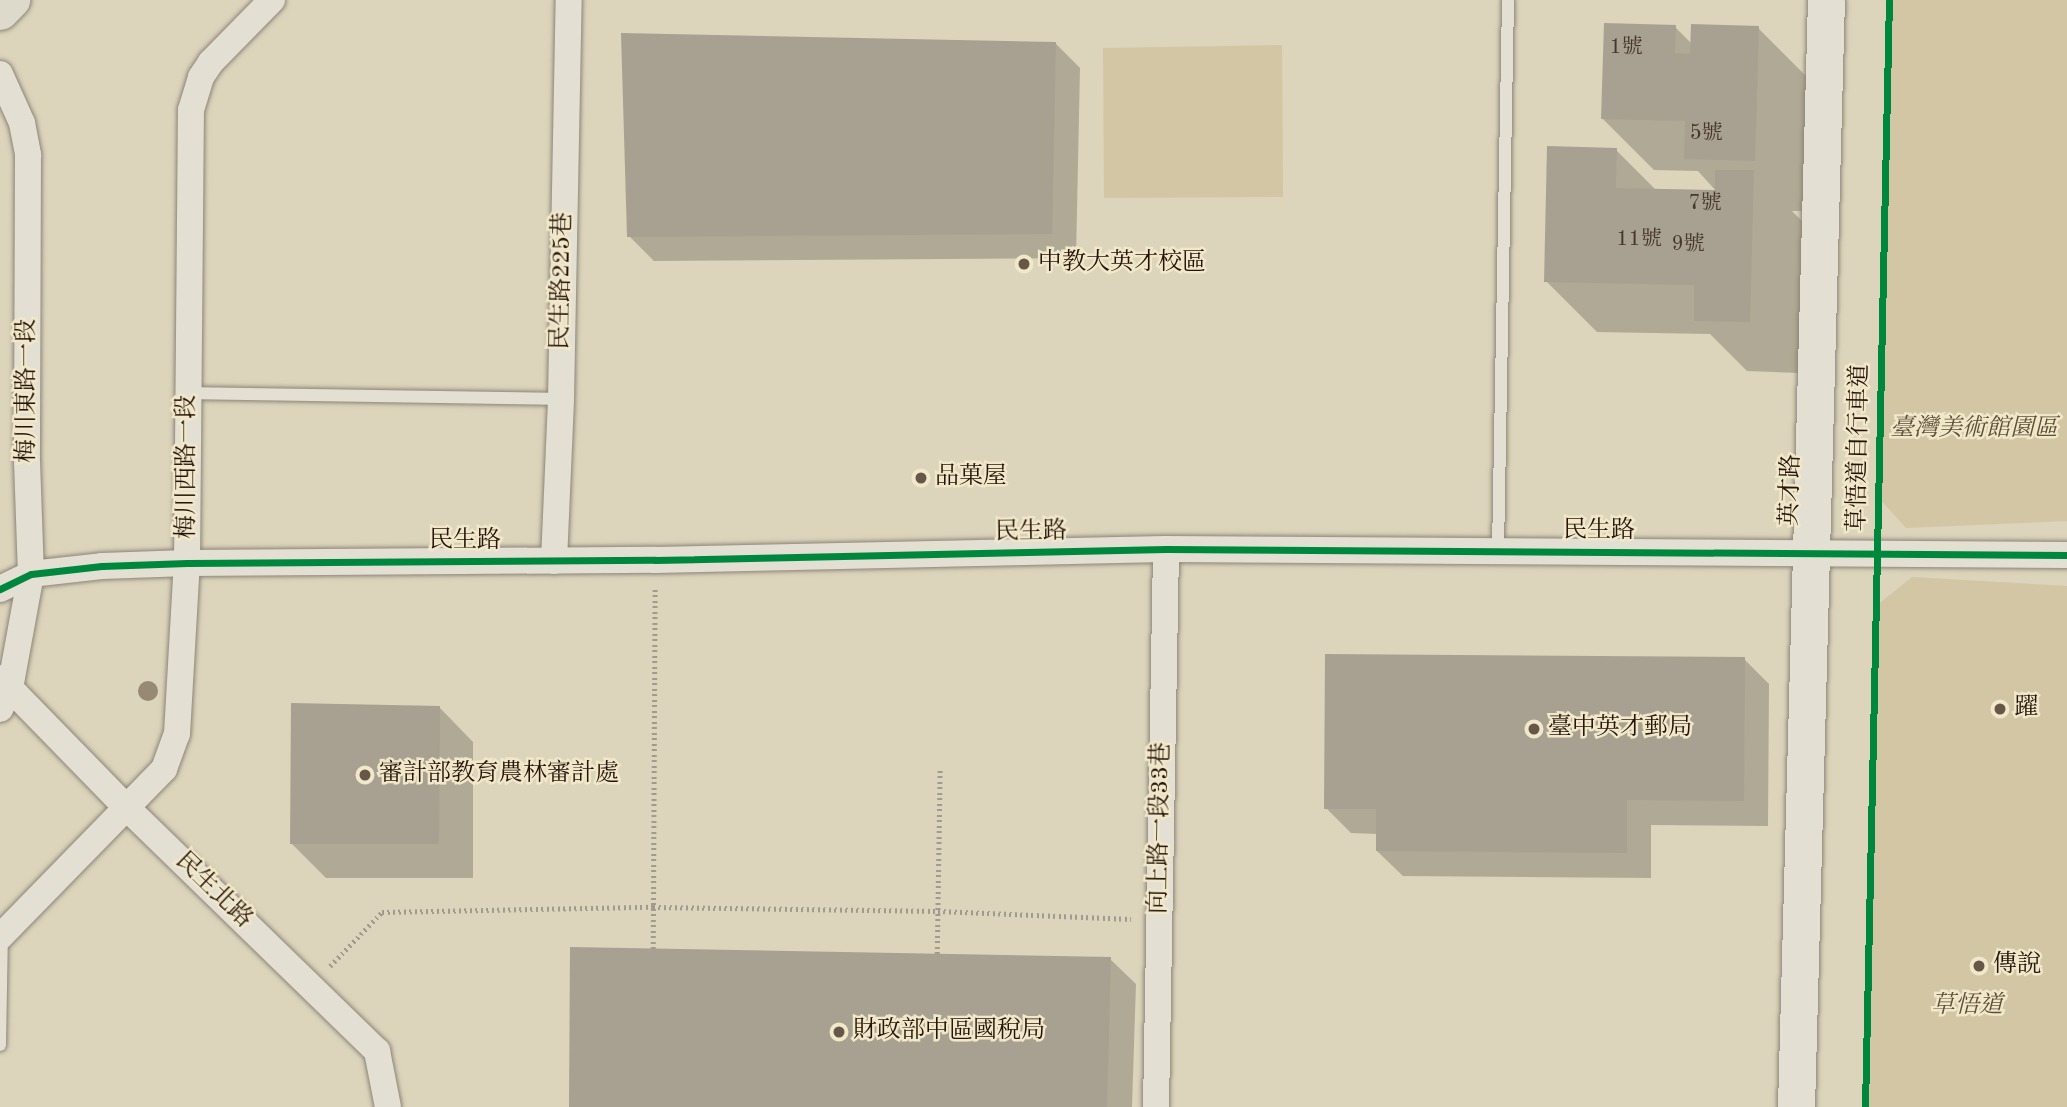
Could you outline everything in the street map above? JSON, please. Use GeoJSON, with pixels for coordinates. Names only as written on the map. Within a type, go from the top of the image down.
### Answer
{"type":"FeatureCollection","features":[{"type":"Feature","properties":{"kind":"main road"},"geometry":{"type":"LineString","coordinates":[[0,11],[11,0]]}},
{"type":"Feature","properties":{"kind":"main road","name":"英才路"},"geometry":{"type":"LineString","coordinates":[[1796,1107],[1826,0]]}},
{"type":"Feature","properties":{"kind":"street","name":"梅川西路一段"},"geometry":{"type":"LineString","coordinates":[[1,936],[164,769],[177,734],[187,563],[191,110],[201,77],[211,62],[272,0]]}},
{"type":"Feature","properties":{"kind":"street","name":"民生路225巷"},"geometry":{"type":"LineString","coordinates":[[554,561],[561,399],[569,0]]}},
{"type":"Feature","properties":{"kind":"street","name":"梅川東路一段"},"geometry":{"type":"LineString","coordinates":[[0,74],[22,122],[28,155],[27,461],[31,574],[3,692]]}},
{"type":"Feature","properties":{"kind":"street","name":"民生路"},"geometry":{"type":"LineString","coordinates":[[0,589],[31,574],[102,566],[187,563],[655,560],[1166,549],[2067,555]]}},
{"type":"Feature","properties":{"kind":"street","name":"向上路一段33巷"},"geometry":{"type":"LineString","coordinates":[[1156,1107],[1166,549]]}},
{"type":"Feature","properties":{"kind":"street","name":"民生北路"},"geometry":{"type":"LineString","coordinates":[[3,692],[127,808],[377,1051],[388,1107]]}},
{"type":"Feature","properties":{"kind":"lane"},"geometry":{"type":"LineString","coordinates":[[1498,551],[1508,0]]}},
{"type":"Feature","properties":{"kind":"lane"},"geometry":{"type":"LineString","coordinates":[[189,393],[561,399]]}},
{"type":"Feature","properties":{"kind":"lane"},"geometry":{"type":"LineString","coordinates":[[0,1045],[1,936]]}},
{"type":"Feature","properties":{"kind":"path"},"geometry":{"type":"LineString","coordinates":[[653,949],[655,560]]}},
{"type":"Feature","properties":{"kind":"path"},"geometry":{"type":"LineString","coordinates":[[937,954],[940,768]]}},
{"type":"Feature","properties":{"kind":"path"},"geometry":{"type":"LineString","coordinates":[[322,975],[382,912],[653,907],[938,911],[1160,920]]}},
{"type":"Feature","properties":{"kind":"green space","name":"臺灣美術館園區"},"geometry":{"type":"Polygon","coordinates":[[[1889,0],[2067,0],[2067,521],[1906,528],[1878,497],[1889,0]]]}},
{"type":"Feature","properties":{"kind":"green space"},"geometry":{"type":"Polygon","coordinates":[[[1282,45],[1283,197],[1104,198],[1103,48],[1282,45]]]}},
{"type":"Feature","properties":{"kind":"green space","name":"草悟道"},"geometry":{"type":"Polygon","coordinates":[[[1912,577],[2067,586],[2067,1107],[1865,1107],[1876,606],[1912,577]]]}},
{"type":"Feature","properties":{"kind":"building"},"geometry":{"type":"Polygon","coordinates":[[[1604,23],[1676,25],[1675,53],[1690,54],[1691,24],[1759,26],[1755,161],[1684,159],[1685,121],[1601,119],[1604,23]]]}},
{"type":"Feature","properties":{"kind":"building"},"geometry":{"type":"Polygon","coordinates":[[[621,33],[1056,42],[1052,234],[627,237],[621,33]]]}},
{"type":"Feature","properties":{"kind":"building"},"geometry":{"type":"Polygon","coordinates":[[[1547,146],[1617,148],[1616,188],[1715,190],[1715,170],[1754,170],[1750,322],[1694,321],[1694,285],[1544,282],[1547,146]]]}},
{"type":"Feature","properties":{"kind":"building","name":"臺中英才郵局"},"geometry":{"type":"Polygon","coordinates":[[[1325,654],[1745,657],[1744,801],[1627,800],[1627,853],[1376,851],[1376,809],[1324,809],[1325,654]]]}},
{"type":"Feature","properties":{"kind":"building","name":"審計部教育農林審計處"},"geometry":{"type":"Polygon","coordinates":[[[291,703],[440,706],[439,844],[290,844],[291,703]]]}},
{"type":"Feature","properties":{"kind":"building","name":"財政部中區國稅局"},"geometry":{"type":"Polygon","coordinates":[[[570,947],[1111,957],[1107,1107],[569,1107],[570,947]]]}},
{"type":"Feature","properties":{"kind":"cycle path","name":"草悟道自行車道"},"geometry":{"type":"LineString","coordinates":[[1865,1107],[1889,0]]}},
{"type":"Feature","properties":{"kind":"cycle path"},"geometry":{"type":"LineString","coordinates":[[0,589],[31,574],[102,566],[187,563],[655,560],[1166,549],[2067,555]]}},
{"type":"Feature","properties":{"kind":"place","name":"中教大英才校區"},"geometry":{"type":"Point","coordinates":[1024,264]}},
{"type":"Feature","properties":{"kind":"place","name":"品菓屋"},"geometry":{"type":"Point","coordinates":[921,478]}},
{"type":"Feature","properties":{"kind":"place","name":"躍"},"geometry":{"type":"Point","coordinates":[2000,709]}},
{"type":"Feature","properties":{"kind":"place","name":"臺中英才郵局"},"geometry":{"type":"Point","coordinates":[1534,729]}},
{"type":"Feature","properties":{"kind":"place","name":"審計部教育農林審計處"},"geometry":{"type":"Point","coordinates":[365,775]}},
{"type":"Feature","properties":{"kind":"place","name":"傳說"},"geometry":{"type":"Point","coordinates":[1979,966]}},
{"type":"Feature","properties":{"kind":"place","name":"財政部中區國稅局"},"geometry":{"type":"Point","coordinates":[839,1032]}}]}
